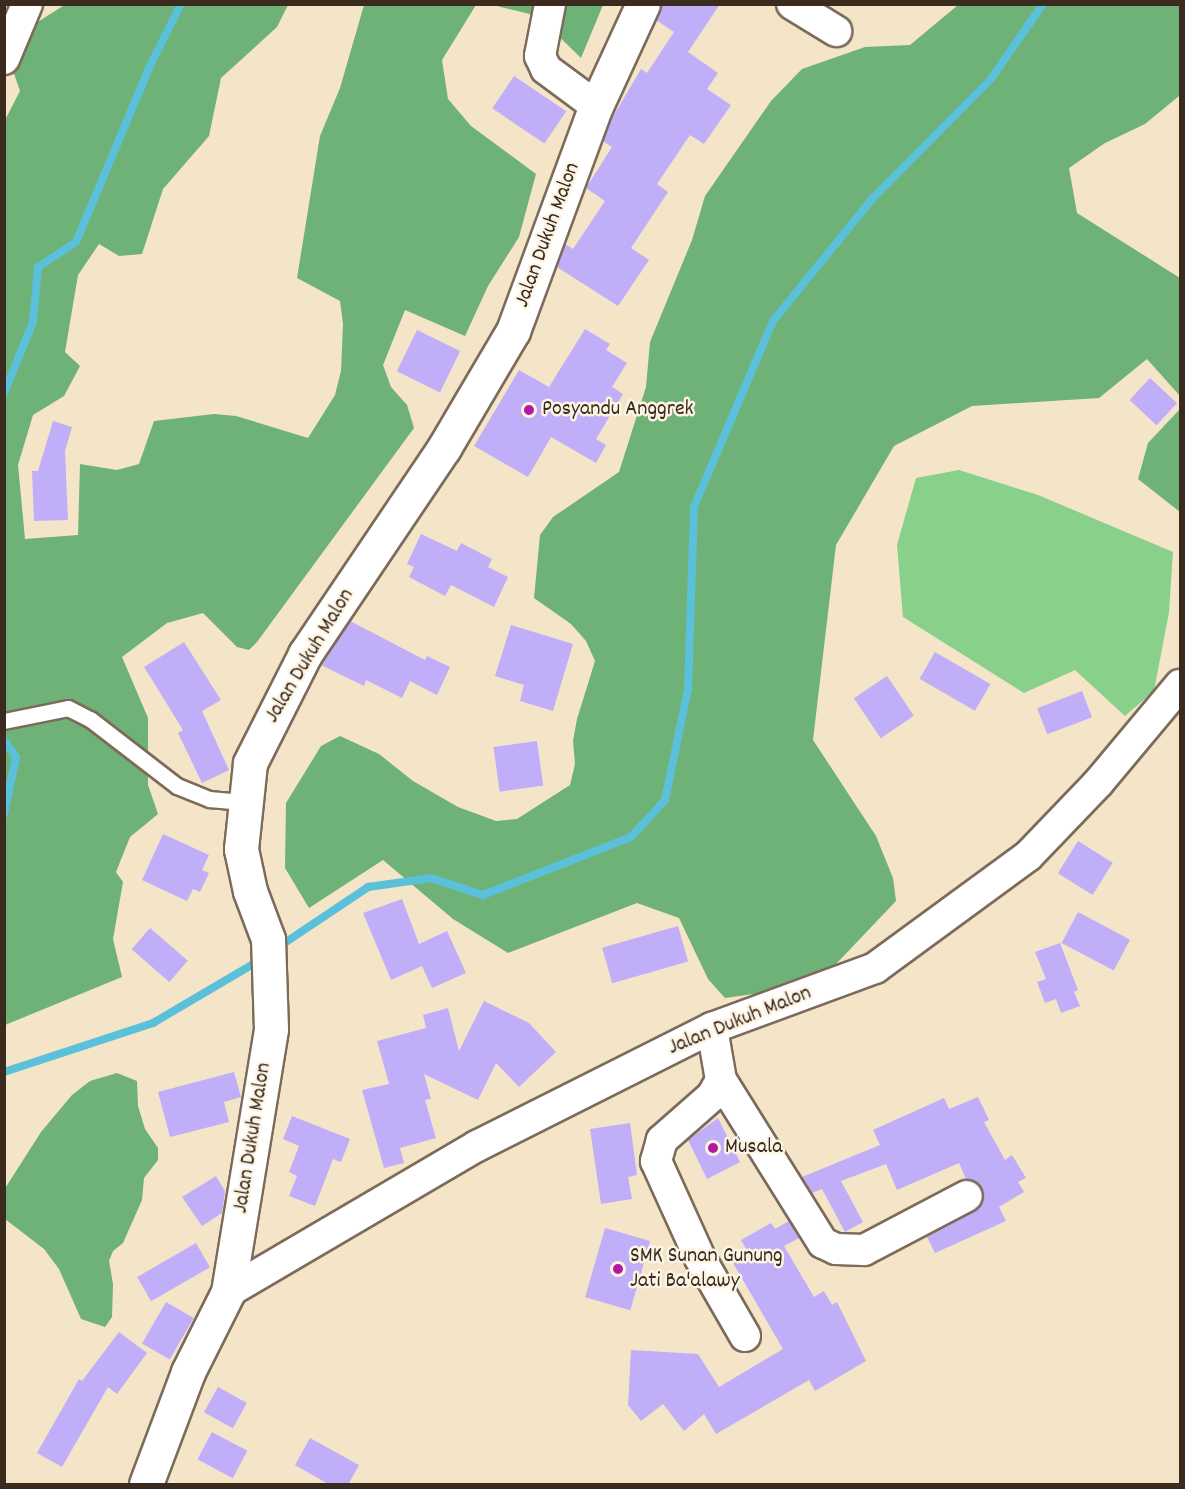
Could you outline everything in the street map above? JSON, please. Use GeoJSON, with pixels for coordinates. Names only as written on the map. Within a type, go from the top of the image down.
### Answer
{"type":"FeatureCollection","features":[{"type":"Feature","properties":{"kind":"street"},"geometry":{"type":"LineString","coordinates":[[4,59],[27,4]]}},
{"type":"Feature","properties":{"kind":"street"},"geometry":{"type":"LineString","coordinates":[[550,4],[540,56],[546,69],[596,106]]}},
{"type":"Feature","properties":{"kind":"street","name":"Jalan Dukuh Malon"},"geometry":{"type":"LineString","coordinates":[[146,1485],[188,1372],[228,1292],[271,1029],[269,951],[250,891],[241,849],[250,763],[305,654],[444,448],[513,332],[596,106],[643,4]]}},
{"type":"Feature","properties":{"kind":"street"},"geometry":{"type":"LineString","coordinates":[[792,4],[836,31]]}},
{"type":"Feature","properties":{"kind":"street","name":"Jalan Dukuh Malon"},"geometry":{"type":"LineString","coordinates":[[228,1292],[477,1146],[712,1028],[875,968],[1028,856],[1098,783],[1180,685]]}},
{"type":"Feature","properties":{"kind":"street"},"geometry":{"type":"LineString","coordinates":[[712,1028],[721,1080],[806,1220],[830,1246],[864,1250],[967,1196]]}},
{"type":"Feature","properties":{"kind":"street"},"geometry":{"type":"LineString","coordinates":[[721,1080],[712,1096],[662,1140],[656,1161],[700,1258],[745,1336]]}},
{"type":"Feature","properties":{"kind":"lane"},"geometry":{"type":"LineString","coordinates":[[7,719],[68,708],[90,719],[177,786],[209,800],[246,802]]}},
{"type":"Feature","properties":{"kind":"green space"},"geometry":{"type":"Polygon","coordinates":[[[66,4],[288,5],[277,27],[221,78],[209,136],[163,189],[142,254],[119,256],[99,244],[78,275],[65,352],[80,366],[64,396],[33,415],[18,465],[25,539],[78,535],[80,464],[117,470],[139,464],[154,421],[214,414],[236,416],[308,438],[335,395],[341,371],[343,324],[340,301],[297,278],[320,136],[340,88],[364,5],[476,5],[442,60],[448,99],[471,126],[536,174],[519,237],[488,286],[465,336],[405,310],[383,365],[391,387],[407,405],[414,428],[257,642],[249,650],[237,647],[203,613],[167,623],[122,657],[148,718],[148,785],[158,814],[130,837],[116,872],[123,882],[113,939],[122,977],[5,1025],[4,122],[20,91],[12,68],[33,25],[66,4]]]}},
{"type":"Feature","properties":{"kind":"green space"},"geometry":{"type":"Polygon","coordinates":[[[493,5],[603,5],[581,58],[538,16],[493,5]]]}},
{"type":"Feature","properties":{"kind":"green space"},"geometry":{"type":"Polygon","coordinates":[[[958,5],[1180,5],[1179,96],[1145,124],[1105,143],[1069,168],[1077,213],[1180,278],[1180,396],[1147,359],[1099,398],[972,406],[894,446],[836,545],[813,740],[876,836],[893,878],[896,901],[836,964],[795,988],[725,998],[708,979],[679,918],[637,903],[508,953],[453,919],[383,860],[309,908],[285,868],[286,803],[321,746],[340,736],[379,754],[413,781],[458,807],[496,821],[517,819],[570,785],[575,764],[573,741],[577,719],[595,661],[586,641],[571,624],[534,598],[540,535],[553,517],[619,472],[646,387],[650,342],[692,240],[705,196],[771,101],[802,69],[865,47],[910,45],[958,5]]]}},
{"type":"Feature","properties":{"kind":"green space"},"geometry":{"type":"Polygon","coordinates":[[[1180,409],[1180,512],[1138,479],[1148,443],[1180,409]]]}},
{"type":"Feature","properties":{"kind":"green space"},"geometry":{"type":"Polygon","coordinates":[[[959,470],[1038,495],[1173,552],[1169,612],[1154,691],[1125,716],[1075,670],[1024,693],[903,617],[897,545],[916,478],[959,470]]]}},
{"type":"Feature","properties":{"kind":"green space"},"geometry":{"type":"Polygon","coordinates":[[[117,1073],[137,1081],[138,1106],[145,1129],[158,1148],[158,1160],[144,1178],[142,1200],[123,1243],[113,1251],[109,1261],[113,1284],[112,1317],[105,1327],[81,1319],[59,1269],[44,1249],[5,1219],[4,1190],[41,1132],[72,1095],[90,1081],[117,1073]]]}},
{"type":"Feature","properties":{"kind":"building"},"geometry":{"type":"Polygon","coordinates":[[[661,4],[720,4],[688,52],[718,73],[707,89],[731,105],[704,144],[690,135],[657,184],[668,192],[631,248],[649,260],[618,306],[557,267],[565,244],[573,249],[605,201],[586,188],[612,147],[603,141],[611,120],[641,69],[647,73],[674,32],[656,20],[661,4]]]}},
{"type":"Feature","properties":{"kind":"building"},"geometry":{"type":"Polygon","coordinates":[[[514,76],[566,111],[544,144],[492,108],[514,76]]]}},
{"type":"Feature","properties":{"kind":"building"},"geometry":{"type":"Polygon","coordinates":[[[585,329],[610,344],[606,350],[627,363],[612,387],[623,394],[596,439],[606,445],[596,463],[551,437],[528,477],[474,446],[519,370],[549,387],[585,329]]]}},
{"type":"Feature","properties":{"kind":"building"},"geometry":{"type":"Polygon","coordinates":[[[417,330],[460,351],[440,392],[397,371],[417,330]]]}},
{"type":"Feature","properties":{"kind":"building"},"geometry":{"type":"Polygon","coordinates":[[[1150,378],[1177,403],[1157,425],[1130,400],[1150,378]]]}},
{"type":"Feature","properties":{"kind":"building"},"geometry":{"type":"Polygon","coordinates":[[[53,421],[72,427],[65,451],[68,520],[34,521],[32,471],[38,471],[53,421]]]}},
{"type":"Feature","properties":{"kind":"building"},"geometry":{"type":"Polygon","coordinates":[[[421,534],[457,551],[461,543],[492,559],[488,567],[508,577],[494,607],[451,585],[445,596],[409,577],[414,567],[407,564],[421,534]]]}},
{"type":"Feature","properties":{"kind":"building"},"geometry":{"type":"Polygon","coordinates":[[[350,621],[425,660],[427,656],[450,667],[437,695],[410,681],[402,698],[366,680],[364,686],[321,665],[350,621]]]}},
{"type":"Feature","properties":{"kind":"building"},"geometry":{"type":"Polygon","coordinates":[[[511,625],[573,644],[553,711],[520,701],[524,685],[495,676],[511,625]]]}},
{"type":"Feature","properties":{"kind":"building"},"geometry":{"type":"Polygon","coordinates":[[[184,642],[221,700],[202,711],[229,770],[202,783],[178,733],[183,730],[144,667],[184,642]]]}},
{"type":"Feature","properties":{"kind":"building"},"geometry":{"type":"Polygon","coordinates":[[[935,652],[990,684],[975,711],[920,679],[935,652]]]}},
{"type":"Feature","properties":{"kind":"building"},"geometry":{"type":"Polygon","coordinates":[[[887,676],[914,716],[881,738],[854,698],[887,676]]]}},
{"type":"Feature","properties":{"kind":"building"},"geometry":{"type":"Polygon","coordinates":[[[1082,691],[1092,717],[1047,734],[1037,708],[1082,691]]]}},
{"type":"Feature","properties":{"kind":"building"},"geometry":{"type":"Polygon","coordinates":[[[537,741],[543,786],[500,792],[493,747],[537,741]]]}},
{"type":"Feature","properties":{"kind":"building"},"geometry":{"type":"Polygon","coordinates":[[[163,834],[209,855],[202,870],[209,873],[200,892],[193,889],[187,901],[142,880],[163,834]]]}},
{"type":"Feature","properties":{"kind":"building"},"geometry":{"type":"Polygon","coordinates":[[[1078,841],[1113,863],[1093,895],[1058,873],[1078,841]]]}},
{"type":"Feature","properties":{"kind":"building"},"geometry":{"type":"Polygon","coordinates":[[[402,899],[419,944],[447,931],[466,973],[432,988],[422,966],[391,980],[363,913],[402,899]]]}},
{"type":"Feature","properties":{"kind":"building"},"geometry":{"type":"Polygon","coordinates":[[[1078,912],[1130,940],[1114,971],[1062,943],[1078,912]]]}},
{"type":"Feature","properties":{"kind":"building"},"geometry":{"type":"Polygon","coordinates":[[[678,926],[688,962],[612,983],[602,948],[678,926]]]}},
{"type":"Feature","properties":{"kind":"building"},"geometry":{"type":"Polygon","coordinates":[[[150,928],[188,961],[169,982],[132,949],[150,928]]]}},
{"type":"Feature","properties":{"kind":"building"},"geometry":{"type":"Polygon","coordinates":[[[1060,943],[1078,990],[1074,992],[1080,1006],[1061,1013],[1056,999],[1045,1003],[1037,982],[1046,979],[1035,952],[1060,943]]]}},
{"type":"Feature","properties":{"kind":"building"},"geometry":{"type":"Polygon","coordinates":[[[484,1001],[529,1023],[556,1052],[519,1087],[496,1063],[478,1100],[424,1074],[431,1099],[425,1100],[436,1138],[400,1148],[404,1163],[384,1168],[362,1090],[389,1084],[377,1041],[426,1028],[423,1015],[448,1008],[459,1051],[484,1001]]]}},
{"type":"Feature","properties":{"kind":"building"},"geometry":{"type":"Polygon","coordinates":[[[234,1072],[241,1097],[224,1102],[229,1122],[170,1137],[158,1092],[234,1072]]]}},
{"type":"Feature","properties":{"kind":"building"},"geometry":{"type":"Polygon","coordinates":[[[978,1097],[989,1120],[984,1122],[1005,1160],[1012,1155],[1026,1178],[1018,1182],[1024,1192],[999,1207],[1006,1221],[935,1253],[927,1237],[975,1211],[984,1197],[982,1188],[966,1179],[959,1163],[897,1190],[886,1164],[841,1181],[863,1222],[845,1232],[822,1189],[812,1193],[802,1177],[880,1145],[873,1130],[944,1098],[949,1109],[978,1097]]]}},
{"type":"Feature","properties":{"kind":"building"},"geometry":{"type":"Polygon","coordinates":[[[292,1116],[350,1139],[341,1162],[333,1159],[315,1206],[289,1196],[297,1176],[289,1172],[299,1146],[283,1139],[292,1116]]]}},
{"type":"Feature","properties":{"kind":"building","name":"Musala"},"geometry":{"type":"Polygon","coordinates":[[[718,1118],[740,1162],[707,1179],[688,1140],[718,1118]]]}},
{"type":"Feature","properties":{"kind":"building"},"geometry":{"type":"Polygon","coordinates":[[[630,1123],[637,1175],[628,1177],[632,1199],[601,1204],[590,1129],[630,1123]]]}},
{"type":"Feature","properties":{"kind":"building"},"geometry":{"type":"Polygon","coordinates":[[[216,1176],[225,1191],[222,1213],[202,1226],[182,1197],[216,1176]]]}},
{"type":"Feature","properties":{"kind":"building"},"geometry":{"type":"Polygon","coordinates":[[[789,1221],[799,1238],[784,1246],[814,1297],[824,1291],[832,1305],[837,1302],[866,1361],[815,1391],[809,1380],[716,1434],[704,1414],[684,1431],[663,1404],[641,1421],[628,1405],[631,1350],[698,1354],[719,1387],[783,1349],[733,1263],[749,1254],[741,1240],[771,1223],[775,1229],[789,1221]]]}},
{"type":"Feature","properties":{"kind":"building","name":"SMK Sunan Gunung Jati Ba'alawy"},"geometry":{"type":"Polygon","coordinates":[[[605,1228],[650,1241],[630,1310],[585,1297],[605,1228]]]}},
{"type":"Feature","properties":{"kind":"building"},"geometry":{"type":"Polygon","coordinates":[[[196,1243],[210,1267],[151,1301],[137,1277],[196,1243]]]}},
{"type":"Feature","properties":{"kind":"building"},"geometry":{"type":"Polygon","coordinates":[[[166,1302],[194,1318],[170,1360],[142,1344],[166,1302]]]}},
{"type":"Feature","properties":{"kind":"building"},"geometry":{"type":"Polygon","coordinates":[[[119,1332],[147,1353],[117,1394],[108,1387],[62,1467],[37,1453],[79,1379],[82,1381],[119,1332]]]}},
{"type":"Feature","properties":{"kind":"building"},"geometry":{"type":"Polygon","coordinates":[[[218,1387],[247,1403],[233,1428],[204,1412],[218,1387]]]}},
{"type":"Feature","properties":{"kind":"building"},"geometry":{"type":"Polygon","coordinates":[[[212,1432],[247,1451],[233,1478],[197,1459],[212,1432]]]}},
{"type":"Feature","properties":{"kind":"building"},"geometry":{"type":"Polygon","coordinates":[[[310,1438],[359,1465],[348,1485],[330,1485],[295,1465],[310,1438]]]}},
{"type":"Feature","properties":{"kind":"waterway"},"geometry":{"type":"LineString","coordinates":[[4,393],[33,322],[38,267],[76,242],[150,66],[181,4]]}},
{"type":"Feature","properties":{"kind":"waterway"},"geometry":{"type":"LineString","coordinates":[[277,948],[368,887],[431,878],[483,895],[631,837],[665,800],[688,689],[694,507],[773,321],[873,198],[991,79],[1043,4]]}},
{"type":"Feature","properties":{"kind":"waterway"},"geometry":{"type":"LineString","coordinates":[[4,740],[16,757],[4,814]]}},
{"type":"Feature","properties":{"kind":"waterway"},"geometry":{"type":"LineString","coordinates":[[4,1072],[153,1023],[260,960]]}},
{"type":"Feature","properties":{"kind":"place","name":"Posyandu Anggrek"},"geometry":{"type":"Point","coordinates":[529,410]}},
{"type":"Feature","properties":{"kind":"place","name":"Musala"},"geometry":{"type":"Point","coordinates":[713,1148]}},
{"type":"Feature","properties":{"kind":"place","name":"SMK Sunan Gunung Jati Ba'alawy"},"geometry":{"type":"Point","coordinates":[618,1269]}}]}
